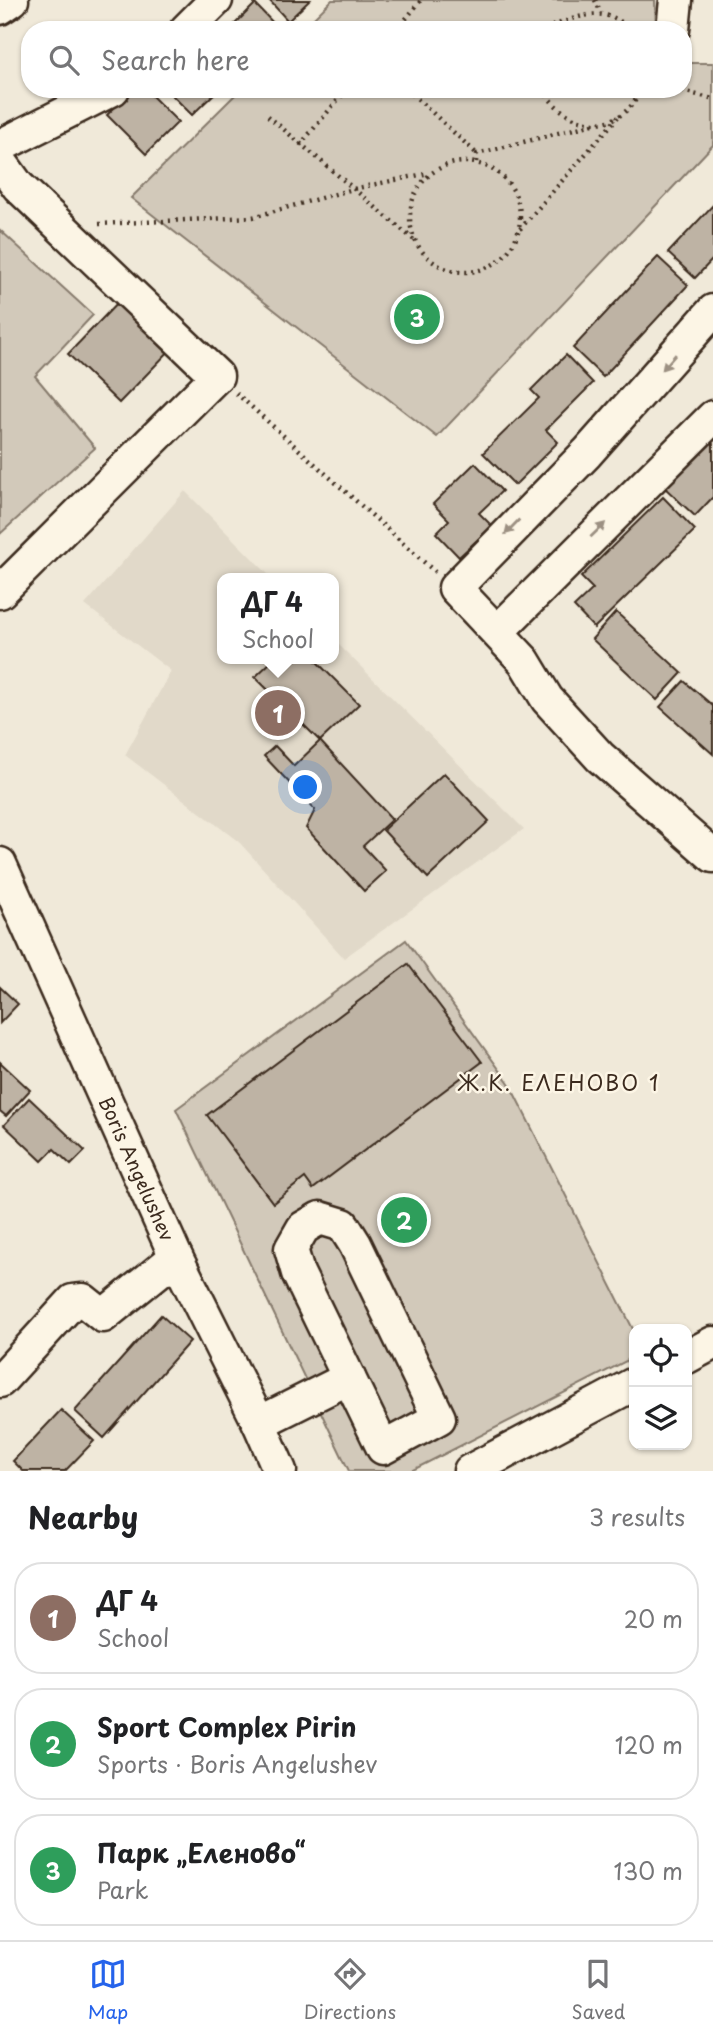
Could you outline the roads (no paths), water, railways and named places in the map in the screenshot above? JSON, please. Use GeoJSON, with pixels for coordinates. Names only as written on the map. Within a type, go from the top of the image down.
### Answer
{"type":"FeatureCollection","features":[{"type":"Feature","properties":{"kind":"street"},"geometry":{"type":"LineString","coordinates":[[0,8],[12,0]]}},
{"type":"Feature","properties":{"kind":"street"},"geometry":{"type":"LineString","coordinates":[[195,21],[216,0]]}},
{"type":"Feature","properties":{"kind":"street"},"geometry":{"type":"LineString","coordinates":[[674,21],[676,0]]}},
{"type":"Feature","properties":{"kind":"street"},"geometry":{"type":"LineString","coordinates":[[0,150],[2,145],[95,98]]}},
{"type":"Feature","properties":{"kind":"street"},"geometry":{"type":"LineString","coordinates":[[0,161],[18,186],[217,376],[0,592]]}},
{"type":"Feature","properties":{"kind":"street"},"geometry":{"type":"LineString","coordinates":[[713,311],[587,453],[455,589],[524,661],[547,699],[600,757],[713,856]]}},
{"type":"Feature","properties":{"kind":"street"},"geometry":{"type":"LineString","coordinates":[[498,631],[713,418]]}},
{"type":"Feature","properties":{"kind":"street","name":"Boris Angelushev"},"geometry":{"type":"LineString","coordinates":[[1,871],[176,1257],[280,1471]]}},
{"type":"Feature","properties":{"kind":"street"},"geometry":{"type":"LineString","coordinates":[[320,1218],[343,1225],[355,1244],[439,1418],[383,1448],[349,1378],[298,1273],[291,1249],[303,1228],[320,1218]]}},
{"type":"Feature","properties":{"kind":"street"},"geometry":{"type":"LineString","coordinates":[[0,1381],[73,1301],[83,1300],[103,1316],[176,1257]]}},
{"type":"Feature","properties":{"kind":"street"},"geometry":{"type":"LineString","coordinates":[[692,1354],[713,1343]]}},
{"type":"Feature","properties":{"kind":"street"},"geometry":{"type":"LineString","coordinates":[[259,1423],[349,1378]]}},
{"type":"Feature","properties":{"kind":"street"},"geometry":{"type":"LineString","coordinates":[[470,1471],[629,1387]]}},
{"type":"Feature","properties":{"kind":"place","name":"Парк „Еленово“"},"geometry":{"type":"Point","coordinates":[417,317]}},
{"type":"Feature","properties":{"kind":"place","name":"ДГ 4"},"geometry":{"type":"Point","coordinates":[278,713]}},
{"type":"Feature","properties":{"kind":"place","name":"Sport Complex Pirin"},"geometry":{"type":"Point","coordinates":[404,1220]}},
{"type":"Feature","properties":{"kind":"district","name":"Ж.К. ЕЛЕНОВО 1"},"geometry":{"type":"Point","coordinates":[559,1084]}}]}
